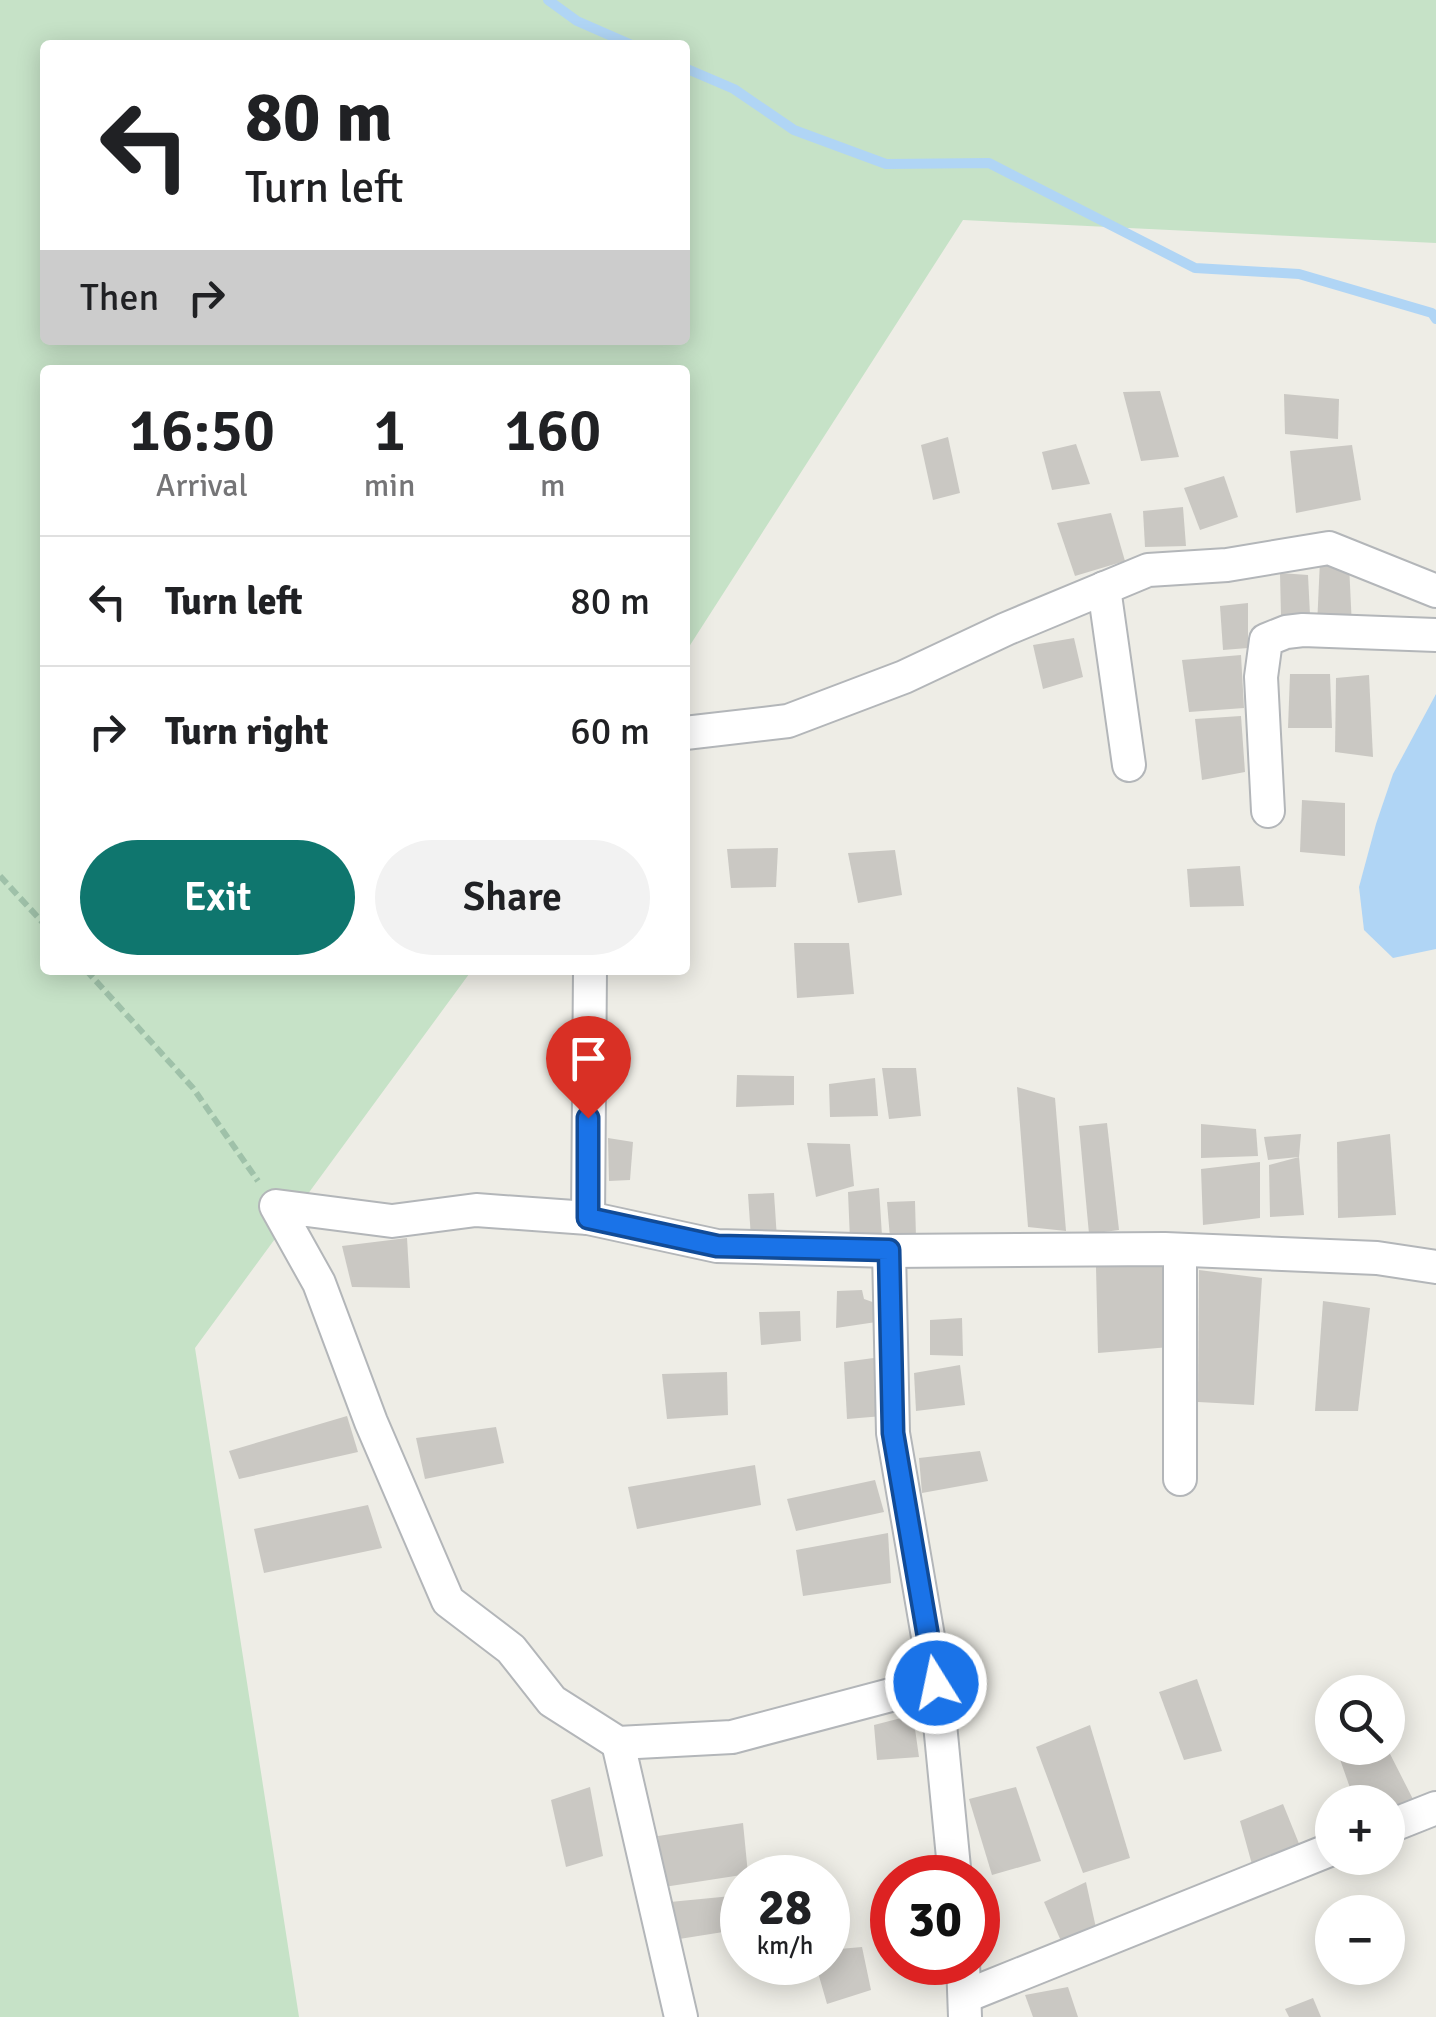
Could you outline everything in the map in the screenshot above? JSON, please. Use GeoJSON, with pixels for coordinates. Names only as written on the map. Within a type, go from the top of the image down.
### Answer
{"type":"FeatureCollection","features":[{"type":"Feature","properties":{"kind":"street"},"geometry":{"type":"LineString","coordinates":[[690,731],[788,721],[904,677],[1148,570],[1227,566],[1329,548],[1436,591]]}},
{"type":"Feature","properties":{"kind":"street"},"geometry":{"type":"LineString","coordinates":[[1104,588],[1129,765]]}},
{"type":"Feature","properties":{"kind":"street"},"geometry":{"type":"LineString","coordinates":[[1268,812],[1261,677],[1266,640],[1303,630],[1436,635]]}},
{"type":"Feature","properties":{"kind":"street"},"geometry":{"type":"LineString","coordinates":[[588,1218],[590,975]]}},
{"type":"Feature","properties":{"kind":"street"},"geometry":{"type":"LineString","coordinates":[[276,1206],[392,1222],[476,1210],[588,1218],[717,1246],[1180,1250],[1377,1258],[1436,1267]]}},
{"type":"Feature","properties":{"kind":"street"},"geometry":{"type":"LineString","coordinates":[[276,1206],[319,1282],[371,1422],[448,1600],[512,1649],[552,1701],[618,1743],[732,1737],[936,1683]]}},
{"type":"Feature","properties":{"kind":"street"},"geometry":{"type":"LineString","coordinates":[[889,1250],[893,1433],[936,1683],[953,1855]]}},
{"type":"Feature","properties":{"kind":"street"},"geometry":{"type":"LineString","coordinates":[[1180,1250],[1180,1479]]}},
{"type":"Feature","properties":{"kind":"street"},"geometry":{"type":"LineString","coordinates":[[618,1743],[681,2017]]}},
{"type":"Feature","properties":{"kind":"street"},"geometry":{"type":"LineString","coordinates":[[1405,1821],[1436,1808]]}},
{"type":"Feature","properties":{"kind":"street"},"geometry":{"type":"LineString","coordinates":[[966,2006],[1315,1857]]}},
{"type":"Feature","properties":{"kind":"path"},"geometry":{"type":"LineString","coordinates":[[0,876],[40,920]]}},
{"type":"Feature","properties":{"kind":"path"},"geometry":{"type":"LineString","coordinates":[[91,975],[193,1088],[276,1206]]}},
{"type":"Feature","properties":{"kind":"green space"},"geometry":{"type":"Polygon","coordinates":[[[0,0],[1436,0],[1436,243],[963,220],[690,645],[690,365],[40,365],[40,975],[468,975],[195,1348],[299,2017],[0,2017],[0,0]]]}},
{"type":"Feature","properties":{"kind":"water"},"geometry":{"type":"Polygon","coordinates":[[[1436,694],[1436,949],[1393,958],[1364,930],[1359,887],[1393,774],[1436,694]]]}},
{"type":"Feature","properties":{"kind":"building"},"geometry":{"type":"Polygon","coordinates":[[[1160,391],[1179,457],[1141,461],[1123,392],[1160,391]]]}},
{"type":"Feature","properties":{"kind":"building"},"geometry":{"type":"Polygon","coordinates":[[[1284,394],[1339,399],[1338,439],[1285,434],[1284,394]]]}},
{"type":"Feature","properties":{"kind":"building"},"geometry":{"type":"Polygon","coordinates":[[[948,437],[960,493],[933,500],[921,445],[948,437]]]}},
{"type":"Feature","properties":{"kind":"building"},"geometry":{"type":"Polygon","coordinates":[[[1076,444],[1090,484],[1052,490],[1042,452],[1076,444]]]}},
{"type":"Feature","properties":{"kind":"building"},"geometry":{"type":"Polygon","coordinates":[[[1352,445],[1361,500],[1296,513],[1290,451],[1352,445]]]}},
{"type":"Feature","properties":{"kind":"building"},"geometry":{"type":"Polygon","coordinates":[[[1224,476],[1238,517],[1200,530],[1184,488],[1224,476]]]}},
{"type":"Feature","properties":{"kind":"building"},"geometry":{"type":"Polygon","coordinates":[[[1183,507],[1186,546],[1145,547],[1143,511],[1183,507]]]}},
{"type":"Feature","properties":{"kind":"building"},"geometry":{"type":"Polygon","coordinates":[[[1111,513],[1125,561],[1075,576],[1057,523],[1111,513]]]}},
{"type":"Feature","properties":{"kind":"building"},"geometry":{"type":"Polygon","coordinates":[[[1320,560],[1349,564],[1352,627],[1317,626],[1320,560]]]}},
{"type":"Feature","properties":{"kind":"building"},"geometry":{"type":"Polygon","coordinates":[[[1280,573],[1308,575],[1310,615],[1281,616],[1280,573]]]}},
{"type":"Feature","properties":{"kind":"building"},"geometry":{"type":"Polygon","coordinates":[[[1248,603],[1248,648],[1223,650],[1220,606],[1248,603]]]}},
{"type":"Feature","properties":{"kind":"building"},"geometry":{"type":"Polygon","coordinates":[[[1074,638],[1083,677],[1043,689],[1033,645],[1074,638]]]}},
{"type":"Feature","properties":{"kind":"building"},"geometry":{"type":"Polygon","coordinates":[[[1241,655],[1244,708],[1189,712],[1182,660],[1241,655]]]}},
{"type":"Feature","properties":{"kind":"building"},"geometry":{"type":"Polygon","coordinates":[[[1290,674],[1330,674],[1332,728],[1288,728],[1290,674]]]}},
{"type":"Feature","properties":{"kind":"building"},"geometry":{"type":"Polygon","coordinates":[[[1369,675],[1373,757],[1335,752],[1336,678],[1369,675]]]}},
{"type":"Feature","properties":{"kind":"building"},"geometry":{"type":"Polygon","coordinates":[[[1241,716],[1245,772],[1202,780],[1195,719],[1241,716]]]}},
{"type":"Feature","properties":{"kind":"building"},"geometry":{"type":"Polygon","coordinates":[[[1302,800],[1345,803],[1345,856],[1300,852],[1302,800]]]}},
{"type":"Feature","properties":{"kind":"building"},"geometry":{"type":"Polygon","coordinates":[[[778,848],[776,887],[731,888],[727,849],[778,848]]]}},
{"type":"Feature","properties":{"kind":"building"},"geometry":{"type":"Polygon","coordinates":[[[895,850],[902,895],[858,903],[848,853],[895,850]]]}},
{"type":"Feature","properties":{"kind":"building"},"geometry":{"type":"Polygon","coordinates":[[[1240,866],[1244,906],[1190,907],[1187,869],[1240,866]]]}},
{"type":"Feature","properties":{"kind":"building"},"geometry":{"type":"Polygon","coordinates":[[[794,943],[849,943],[854,994],[797,998],[794,943]]]}},
{"type":"Feature","properties":{"kind":"building"},"geometry":{"type":"Polygon","coordinates":[[[882,1068],[916,1068],[921,1116],[889,1119],[882,1068]]]}},
{"type":"Feature","properties":{"kind":"building"},"geometry":{"type":"Polygon","coordinates":[[[737,1075],[794,1076],[794,1105],[736,1107],[737,1075]]]}},
{"type":"Feature","properties":{"kind":"building"},"geometry":{"type":"Polygon","coordinates":[[[875,1078],[878,1116],[830,1117],[829,1084],[875,1078]]]}},
{"type":"Feature","properties":{"kind":"building"},"geometry":{"type":"Polygon","coordinates":[[[1017,1087],[1055,1098],[1066,1231],[1028,1227],[1017,1087]]]}},
{"type":"Feature","properties":{"kind":"building"},"geometry":{"type":"Polygon","coordinates":[[[1107,1123],[1119,1230],[1089,1234],[1079,1126],[1107,1123]]]}},
{"type":"Feature","properties":{"kind":"building"},"geometry":{"type":"Polygon","coordinates":[[[1201,1124],[1256,1129],[1258,1156],[1201,1158],[1201,1124]]]}},
{"type":"Feature","properties":{"kind":"building"},"geometry":{"type":"Polygon","coordinates":[[[1301,1134],[1299,1157],[1268,1160],[1264,1137],[1301,1134]]]}},
{"type":"Feature","properties":{"kind":"building"},"geometry":{"type":"Polygon","coordinates":[[[1390,1134],[1396,1215],[1338,1218],[1337,1142],[1390,1134]]]}},
{"type":"Feature","properties":{"kind":"building"},"geometry":{"type":"Polygon","coordinates":[[[608,1138],[633,1142],[630,1180],[609,1181],[608,1138]]]}},
{"type":"Feature","properties":{"kind":"building"},"geometry":{"type":"Polygon","coordinates":[[[807,1143],[850,1144],[854,1186],[816,1197],[807,1143]]]}},
{"type":"Feature","properties":{"kind":"building"},"geometry":{"type":"Polygon","coordinates":[[[1299,1157],[1304,1215],[1270,1217],[1269,1165],[1299,1157]]]}},
{"type":"Feature","properties":{"kind":"building"},"geometry":{"type":"Polygon","coordinates":[[[1260,1162],[1260,1218],[1203,1225],[1201,1169],[1260,1162]]]}},
{"type":"Feature","properties":{"kind":"building"},"geometry":{"type":"Polygon","coordinates":[[[879,1188],[882,1236],[850,1240],[848,1192],[879,1188]]]}},
{"type":"Feature","properties":{"kind":"building"},"geometry":{"type":"Polygon","coordinates":[[[774,1193],[777,1239],[751,1238],[748,1194],[774,1193]]]}},
{"type":"Feature","properties":{"kind":"building"},"geometry":{"type":"Polygon","coordinates":[[[915,1201],[916,1238],[890,1238],[887,1202],[915,1201]]]}},
{"type":"Feature","properties":{"kind":"building"},"geometry":{"type":"Polygon","coordinates":[[[407,1238],[410,1288],[352,1287],[342,1246],[407,1238]]]}},
{"type":"Feature","properties":{"kind":"building"},"geometry":{"type":"Polygon","coordinates":[[[1166,1263],[1170,1347],[1098,1353],[1096,1267],[1166,1263]]]}},
{"type":"Feature","properties":{"kind":"building"},"geometry":{"type":"Polygon","coordinates":[[[1199,1270],[1262,1278],[1254,1405],[1198,1402],[1199,1270]]]}},
{"type":"Feature","properties":{"kind":"building"},"geometry":{"type":"Polygon","coordinates":[[[862,1290],[864,1299],[881,1305],[883,1321],[836,1328],[837,1291],[862,1290]]]}},
{"type":"Feature","properties":{"kind":"building"},"geometry":{"type":"Polygon","coordinates":[[[1323,1301],[1370,1308],[1358,1411],[1315,1411],[1323,1301]]]}},
{"type":"Feature","properties":{"kind":"building"},"geometry":{"type":"Polygon","coordinates":[[[800,1311],[801,1341],[761,1345],[759,1312],[800,1311]]]}},
{"type":"Feature","properties":{"kind":"building"},"geometry":{"type":"Polygon","coordinates":[[[962,1318],[963,1356],[930,1355],[930,1320],[962,1318]]]}},
{"type":"Feature","properties":{"kind":"building"},"geometry":{"type":"Polygon","coordinates":[[[881,1357],[883,1416],[847,1419],[844,1362],[881,1357]]]}},
{"type":"Feature","properties":{"kind":"building"},"geometry":{"type":"Polygon","coordinates":[[[960,1365],[965,1405],[916,1411],[914,1373],[960,1365]]]}},
{"type":"Feature","properties":{"kind":"building"},"geometry":{"type":"Polygon","coordinates":[[[727,1372],[728,1415],[667,1419],[662,1374],[727,1372]]]}},
{"type":"Feature","properties":{"kind":"building"},"geometry":{"type":"Polygon","coordinates":[[[347,1416],[358,1452],[239,1479],[229,1451],[347,1416]]]}},
{"type":"Feature","properties":{"kind":"building"},"geometry":{"type":"Polygon","coordinates":[[[496,1427],[504,1463],[425,1479],[416,1438],[496,1427]]]}},
{"type":"Feature","properties":{"kind":"building"},"geometry":{"type":"Polygon","coordinates":[[[980,1451],[988,1481],[922,1493],[919,1458],[980,1451]]]}},
{"type":"Feature","properties":{"kind":"building"},"geometry":{"type":"Polygon","coordinates":[[[755,1465],[761,1505],[637,1529],[628,1487],[755,1465]]]}},
{"type":"Feature","properties":{"kind":"building"},"geometry":{"type":"Polygon","coordinates":[[[875,1480],[884,1512],[796,1531],[787,1499],[875,1480]]]}},
{"type":"Feature","properties":{"kind":"building"},"geometry":{"type":"Polygon","coordinates":[[[368,1505],[382,1548],[264,1573],[254,1529],[368,1505]]]}},
{"type":"Feature","properties":{"kind":"building"},"geometry":{"type":"Polygon","coordinates":[[[888,1533],[891,1583],[803,1596],[796,1550],[888,1533]]]}},
{"type":"Feature","properties":{"kind":"building"},"geometry":{"type":"Polygon","coordinates":[[[1197,1679],[1222,1751],[1184,1760],[1159,1692],[1197,1679]]]}},
{"type":"Feature","properties":{"kind":"building"},"geometry":{"type":"Polygon","coordinates":[[[913,1715],[919,1757],[877,1760],[874,1725],[913,1715]]]}},
{"type":"Feature","properties":{"kind":"building"},"geometry":{"type":"Polygon","coordinates":[[[1090,1725],[1130,1858],[1083,1873],[1036,1747],[1090,1725]]]}},
{"type":"Feature","properties":{"kind":"building"},"geometry":{"type":"Polygon","coordinates":[[[1342,1765],[1396,1765],[1418,1809],[1405,1812],[1405,1785],[1349,1785],[1342,1765]]]}},
{"type":"Feature","properties":{"kind":"building"},"geometry":{"type":"Polygon","coordinates":[[[590,1787],[603,1856],[566,1867],[551,1800],[590,1787]]]}},
{"type":"Feature","properties":{"kind":"building"},"geometry":{"type":"Polygon","coordinates":[[[1016,1787],[1041,1861],[1000,1873],[1000,1855],[986,1855],[969,1799],[1016,1787]]]}},
{"type":"Feature","properties":{"kind":"building"},"geometry":{"type":"Polygon","coordinates":[[[1283,1804],[1302,1851],[1253,1868],[1240,1821],[1283,1804]]]}},
{"type":"Feature","properties":{"kind":"building"},"geometry":{"type":"Polygon","coordinates":[[[743,1823],[746,1855],[720,1855],[720,1878],[664,1887],[658,1836],[743,1823]]]}},
{"type":"Feature","properties":{"kind":"building"},"geometry":{"type":"Polygon","coordinates":[[[1086,1882],[1096,1928],[1061,1941],[1044,1902],[1086,1882]]]}},
{"type":"Feature","properties":{"kind":"building"},"geometry":{"type":"Polygon","coordinates":[[[720,1897],[720,1933],[673,1940],[670,1902],[720,1897]]]}},
{"type":"Feature","properties":{"kind":"building"},"geometry":{"type":"Polygon","coordinates":[[[862,1947],[871,1990],[827,2004],[822,1985],[850,1985],[850,1948],[862,1947]]]}},
{"type":"Feature","properties":{"kind":"building"},"geometry":{"type":"Polygon","coordinates":[[[1068,1987],[1078,2017],[1033,2017],[1025,1995],[1068,1987]]]}},
{"type":"Feature","properties":{"kind":"building"},"geometry":{"type":"Polygon","coordinates":[[[1313,1998],[1321,2017],[1289,2017],[1285,2009],[1313,1998]]]}},
{"type":"Feature","properties":{"kind":"waterway"},"geometry":{"type":"LineString","coordinates":[[548,0],[577,21],[621,40]]}},
{"type":"Feature","properties":{"kind":"waterway"},"geometry":{"type":"LineString","coordinates":[[690,70],[734,89],[794,130],[886,164],[989,163],[1195,268],[1299,274],[1432,313],[1436,319]]}},
{"type":"Feature","properties":{"kind":"route"},"geometry":{"type":"LineString","coordinates":[[588,1118],[588,1218],[717,1246],[889,1250],[893,1433],[936,1683]]}}]}
